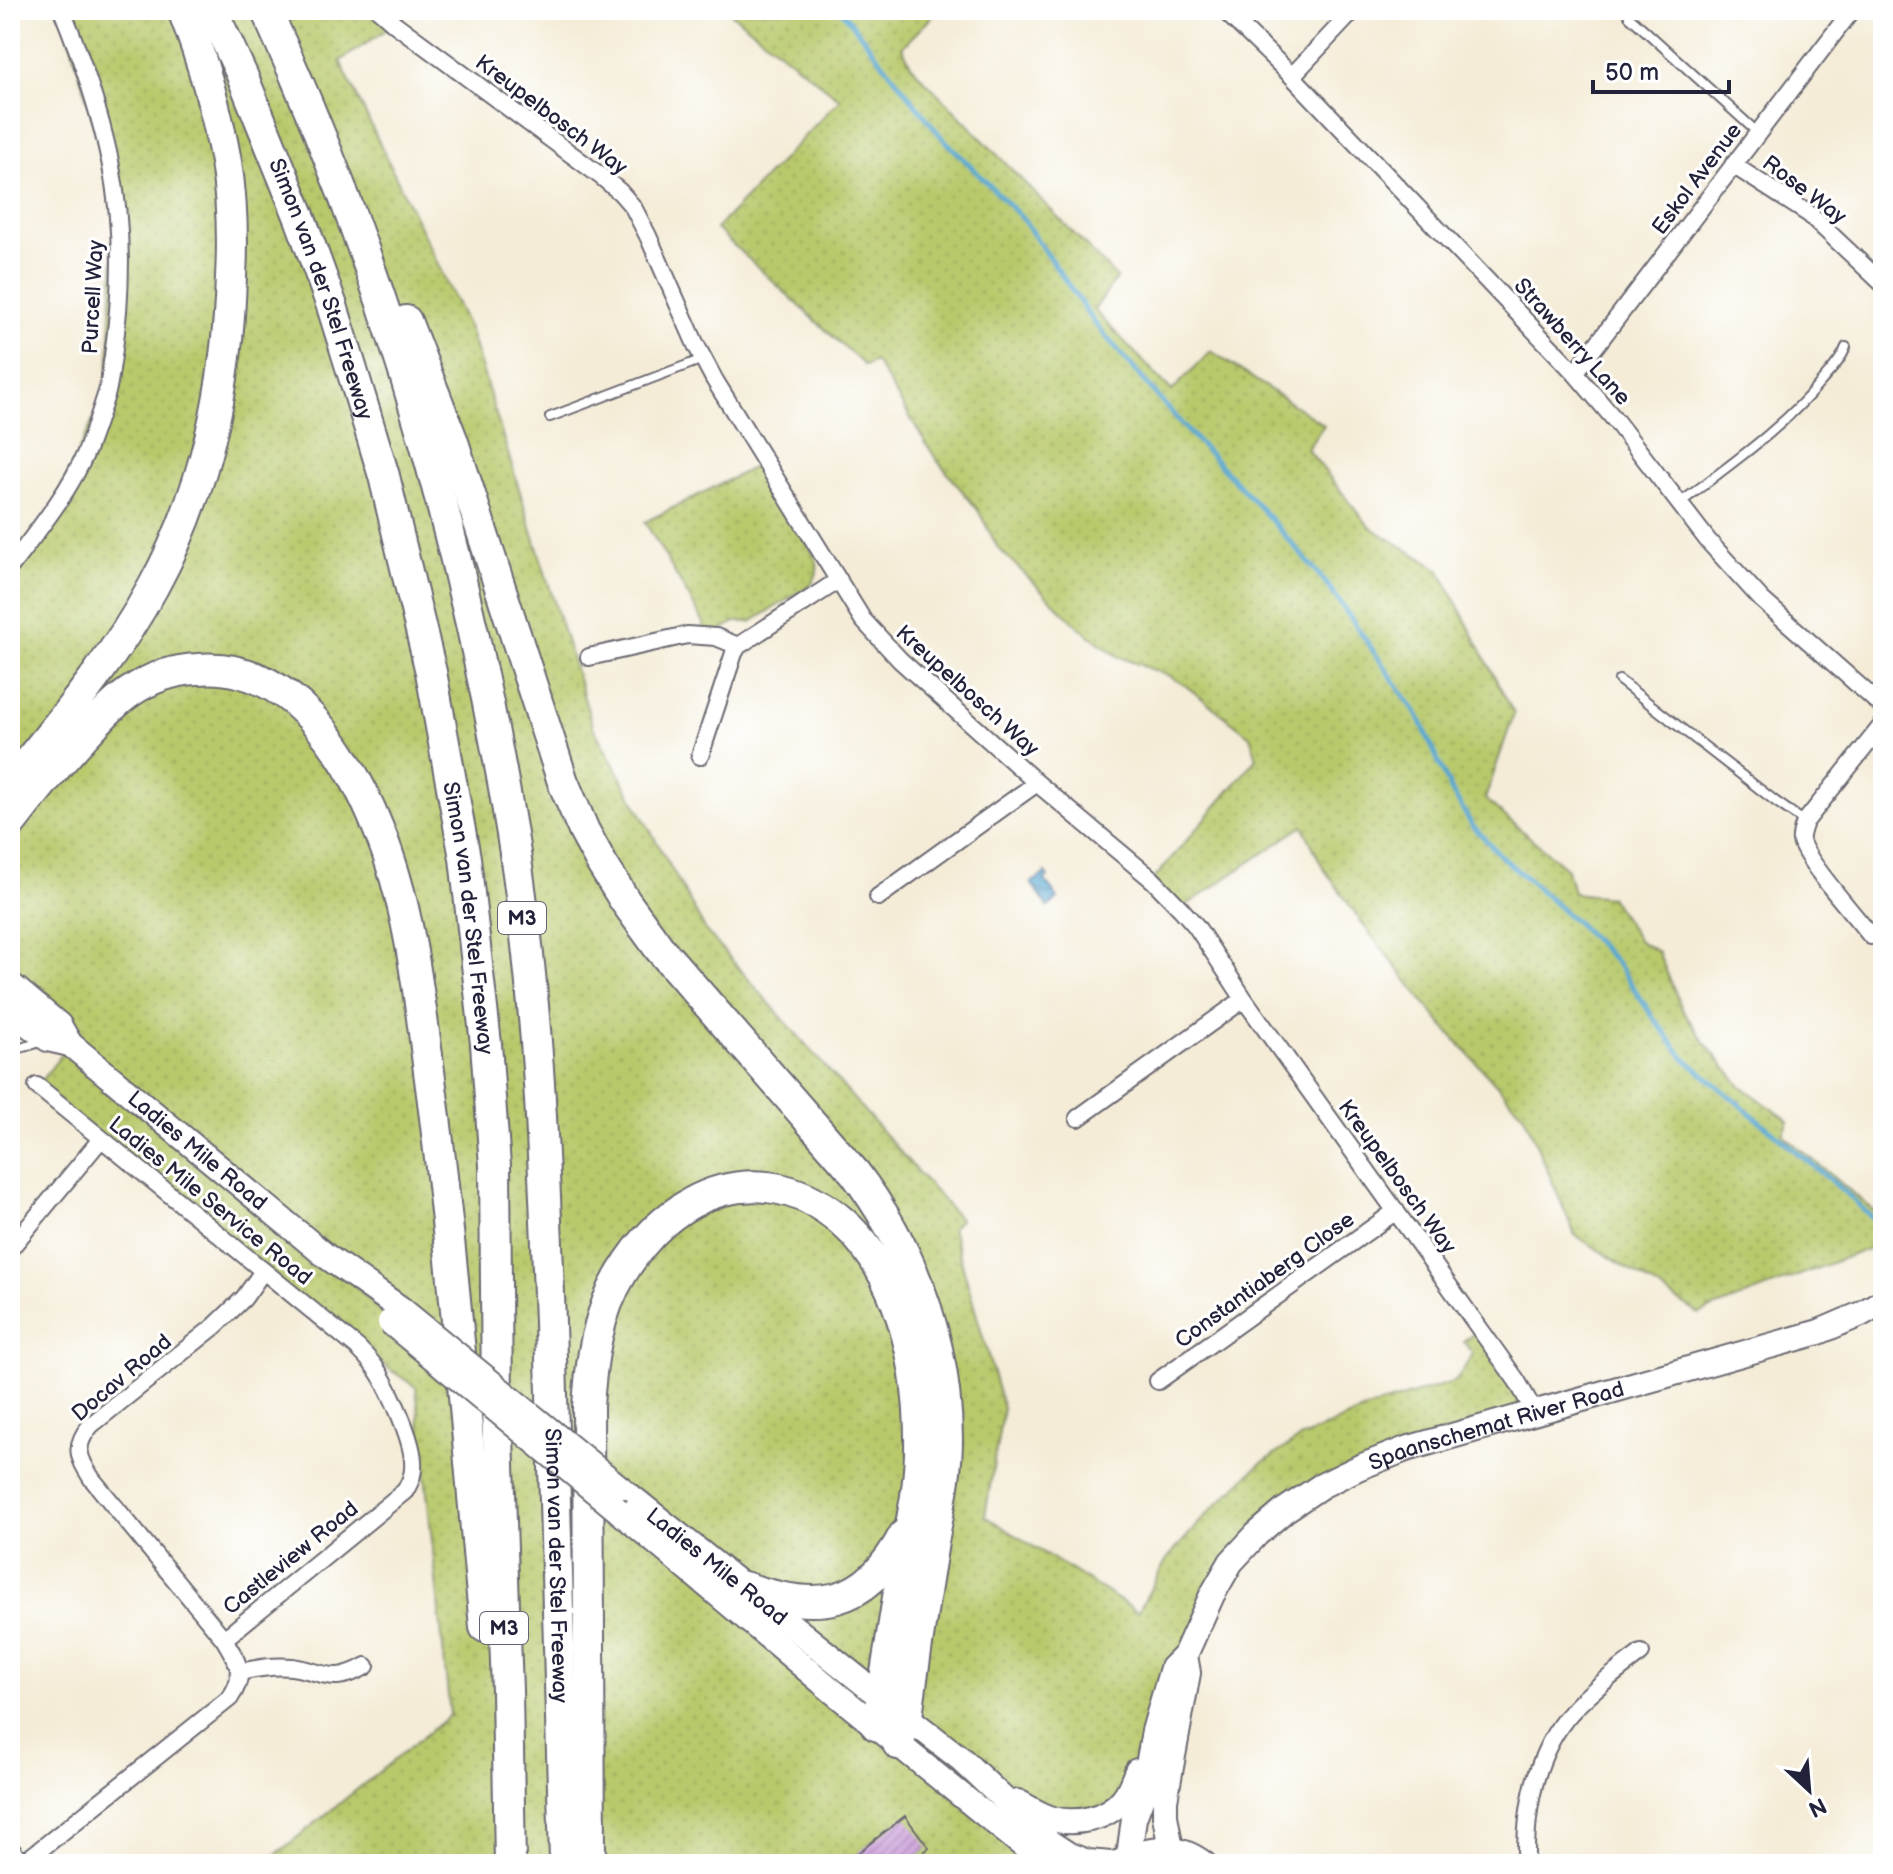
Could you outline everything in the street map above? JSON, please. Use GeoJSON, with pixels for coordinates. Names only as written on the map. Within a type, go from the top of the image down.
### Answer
{"type":"FeatureCollection","features":[{"type":"Feature","properties":{"kind":"highway"},"geometry":{"type":"LineString","coordinates":[[10,784],[95,679],[152,589],[184,520],[204,462],[220,399],[230,326],[233,241],[230,206],[226,164],[214,109],[183,10]]}},
{"type":"Feature","properties":{"kind":"highway","name":"Simon van der Stel Freeway"},"geometry":{"type":"LineString","coordinates":[[212,10],[300,218],[332,306],[363,407],[391,505],[431,672],[465,858],[495,1166],[497,1408],[507,1691],[509,1864]]}},
{"type":"Feature","properties":{"kind":"highway","name":"Simon van der Stel Freeway"},"geometry":{"type":"LineString","coordinates":[[266,10],[338,178],[367,258],[425,441],[481,669],[511,831],[536,1037],[544,1166],[565,1864]]}},
{"type":"Feature","properties":{"kind":"highway"},"geometry":{"type":"LineString","coordinates":[[338,178],[366,228],[424,365],[487,540],[563,782],[584,831],[625,901],[659,948],[875,1200],[907,1256],[922,1295],[941,1368],[947,1441],[940,1506],[891,1721]]}},
{"type":"Feature","properties":{"kind":"highway"},"geometry":{"type":"LineString","coordinates":[[10,824],[81,738],[130,692],[160,676],[215,667],[242,672],[276,687],[303,708],[343,759],[379,828],[412,958],[440,1155],[509,1864]]}},
{"type":"Feature","properties":{"kind":"highway"},"geometry":{"type":"LineString","coordinates":[[590,1864],[588,1407],[597,1336],[607,1302],[636,1252],[661,1225],[688,1203],[720,1190],[752,1185],[785,1190],[813,1200],[840,1218],[862,1241],[882,1270],[897,1304],[917,1384],[920,1454],[891,1721]]}},
{"type":"Feature","properties":{"kind":"highway"},"geometry":{"type":"LineString","coordinates":[[744,1587],[794,1600],[828,1600],[845,1595],[862,1586],[882,1568],[911,1521]]}},
{"type":"Feature","properties":{"kind":"main road","name":"Ladies Mile Road"},"geometry":{"type":"LineString","coordinates":[[10,984],[59,1025],[59,1042]]}},
{"type":"Feature","properties":{"kind":"main road","name":"Ladies Mile Road"},"geometry":{"type":"LineString","coordinates":[[11,1012],[59,1042],[326,1256],[619,1499],[835,1693],[961,1759],[1049,1842],[1069,1855],[1087,1862],[1120,1861]]}},
{"type":"Feature","properties":{"kind":"main road","name":"Spaanschemat River Road"},"geometry":{"type":"LineString","coordinates":[[1120,1861],[1143,1794],[1154,1731],[1172,1668],[1185,1655],[1231,1562],[1285,1510],[1321,1486],[1395,1454],[1819,1332],[1883,1301]]}},
{"type":"Feature","properties":{"kind":"main road","name":"Ladies Mile Road"},"geometry":{"type":"LineString","coordinates":[[619,1499],[744,1587],[1046,1864]]}},
{"type":"Feature","properties":{"kind":"main road","name":"Spaanschemat River Road"},"geometry":{"type":"LineString","coordinates":[[1171,1849],[1165,1800],[1188,1673],[1185,1655]]}},
{"type":"Feature","properties":{"kind":"main road"},"geometry":{"type":"LineString","coordinates":[[991,1788],[1050,1818],[1083,1821],[1105,1813],[1122,1802],[1154,1731]]}},
{"type":"Feature","properties":{"kind":"main road"},"geometry":{"type":"LineString","coordinates":[[1120,1861],[1143,1851],[1171,1849],[1186,1853],[1204,1864]]}},
{"type":"Feature","properties":{"kind":"street","name":"Purcell Way"},"geometry":{"type":"LineString","coordinates":[[10,567],[46,521],[86,452],[108,389],[118,321],[119,250],[110,164],[92,93],[62,10]]}},
{"type":"Feature","properties":{"kind":"street","name":"Kreupelbosch Way"},"geometry":{"type":"LineString","coordinates":[[379,10],[620,192],[633,207],[714,379],[863,620],[881,641],[1037,783],[1153,880],[1196,926],[1244,999],[1517,1381],[1535,1413]]}},
{"type":"Feature","properties":{"kind":"street","name":"Strawberry Lane"},"geometry":{"type":"LineString","coordinates":[[1224,10],[1292,76],[1575,373],[1709,542],[1762,600],[1883,707]]}},
{"type":"Feature","properties":{"kind":"street"},"geometry":{"type":"LineString","coordinates":[[1292,76],[1354,10]]}},
{"type":"Feature","properties":{"kind":"street","name":"Eskol Avenue"},"geometry":{"type":"LineString","coordinates":[[1575,373],[1852,10]]}},
{"type":"Feature","properties":{"kind":"street","name":"Rose Way"},"geometry":{"type":"LineString","coordinates":[[1733,165],[1809,214],[1883,284]]}},
{"type":"Feature","properties":{"kind":"street"},"geometry":{"type":"LineString","coordinates":[[700,756],[738,646],[839,580]]}},
{"type":"Feature","properties":{"kind":"street"},"geometry":{"type":"LineString","coordinates":[[589,657],[687,635],[716,637],[738,646]]}},
{"type":"Feature","properties":{"kind":"street"},"geometry":{"type":"LineString","coordinates":[[1871,936],[1814,865],[1805,851],[1801,833],[1805,822],[1883,724]]}},
{"type":"Feature","properties":{"kind":"street"},"geometry":{"type":"LineString","coordinates":[[878,897],[1037,783]]}},
{"type":"Feature","properties":{"kind":"street"},"geometry":{"type":"LineString","coordinates":[[1078,1118],[1244,999]]}},
{"type":"Feature","properties":{"kind":"street","name":"Ladies Mile Service Road"},"geometry":{"type":"LineString","coordinates":[[37,1086],[358,1348]]}},
{"type":"Feature","properties":{"kind":"street"},"geometry":{"type":"LineString","coordinates":[[10,1249],[101,1139]]}},
{"type":"Feature","properties":{"kind":"street","name":"Constantiaberg Close"},"geometry":{"type":"LineString","coordinates":[[1158,1381],[1396,1211]]}},
{"type":"Feature","properties":{"kind":"street","name":"Docav Road"},"geometry":{"type":"LineString","coordinates":[[224,1639],[92,1479],[80,1458],[79,1447],[81,1436],[91,1425],[232,1311],[263,1271]]}},
{"type":"Feature","properties":{"kind":"street","name":"Castleview Road"},"geometry":{"type":"LineString","coordinates":[[240,1672],[236,1658],[224,1639],[405,1491],[412,1479],[413,1461],[409,1441],[388,1390],[379,1372],[358,1348]]}},
{"type":"Feature","properties":{"kind":"street"},"geometry":{"type":"LineString","coordinates":[[1526,1864],[1529,1806],[1537,1772],[1549,1746],[1565,1719],[1585,1698],[1641,1653]]}},
{"type":"Feature","properties":{"kind":"street"},"geometry":{"type":"LineString","coordinates":[[10,1848],[23,1864],[230,1698],[238,1686],[240,1672],[275,1666],[338,1677],[350,1675],[366,1666]]}},
{"type":"Feature","properties":{"kind":"lane"},"geometry":{"type":"LineString","coordinates":[[1629,16],[1758,133]]}},
{"type":"Feature","properties":{"kind":"lane"},"geometry":{"type":"LineString","coordinates":[[1680,503],[1774,431],[1807,399],[1842,358],[1846,347]]}},
{"type":"Feature","properties":{"kind":"lane"},"geometry":{"type":"LineString","coordinates":[[550,417],[703,359]]}},
{"type":"Feature","properties":{"kind":"lane"},"geometry":{"type":"LineString","coordinates":[[1619,680],[1805,822]]}},
{"type":"Feature","properties":{"kind":"lane"},"geometry":{"type":"LineString","coordinates":[[10,1051],[59,1042]]}},
{"type":"Feature","properties":{"kind":"green space"},"geometry":{"type":"Polygon","coordinates":[[[62,10],[379,10],[395,24],[340,61],[470,331],[593,727],[706,931],[960,1220],[952,1228],[1003,1408],[985,1516],[1138,1612],[1167,1559],[1206,1515],[1260,1464],[1302,1437],[1372,1407],[1456,1381],[1473,1354],[1463,1341],[1480,1330],[1535,1413],[1360,1467],[1231,1562],[1129,1791],[1083,1821],[991,1788],[330,1260],[390,1322],[1046,1864],[264,1864],[450,1715],[416,1387],[358,1348],[37,1086],[69,1045],[10,1011],[10,567],[46,521],[108,389],[116,205],[62,10]]]}},
{"type":"Feature","properties":{"kind":"green space"},"geometry":{"type":"Polygon","coordinates":[[[727,10],[939,10],[902,47],[912,67],[1117,278],[1094,310],[1172,391],[1211,351],[1324,425],[1307,449],[1370,527],[1439,569],[1514,714],[1485,799],[1567,869],[1573,893],[1610,897],[1639,941],[1658,952],[1683,1011],[1709,1048],[1740,1085],[1789,1121],[1783,1135],[1883,1218],[1883,1243],[1699,1314],[1575,1235],[1524,1115],[1444,1027],[1370,934],[1322,866],[1303,826],[1181,909],[1153,880],[1257,758],[1250,736],[1186,686],[1117,656],[1081,629],[998,548],[978,510],[936,459],[875,361],[865,366],[716,229],[840,99],[727,10]]]}},
{"type":"Feature","properties":{"kind":"green space"},"geometry":{"type":"Polygon","coordinates":[[[758,465],[816,558],[816,575],[811,585],[751,622],[735,622],[720,631],[704,630],[704,623],[645,522],[758,465]]]}},
{"type":"Feature","properties":{"kind":"water"},"geometry":{"type":"Polygon","coordinates":[[[1046,873],[1048,877],[1045,880],[1058,899],[1048,907],[1031,883],[1046,873]]]}},
{"type":"Feature","properties":{"kind":"building"},"geometry":{"type":"Polygon","coordinates":[[[905,1816],[929,1848],[908,1864],[844,1864],[905,1816]]]}},
{"type":"Feature","properties":{"kind":"waterway"},"geometry":{"type":"LineString","coordinates":[[841,10],[940,135],[1022,218],[1096,325],[1327,584],[1419,717],[1451,790],[1472,825],[1502,857],[1616,962],[1683,1057],[1847,1194],[1883,1228]]}}]}
